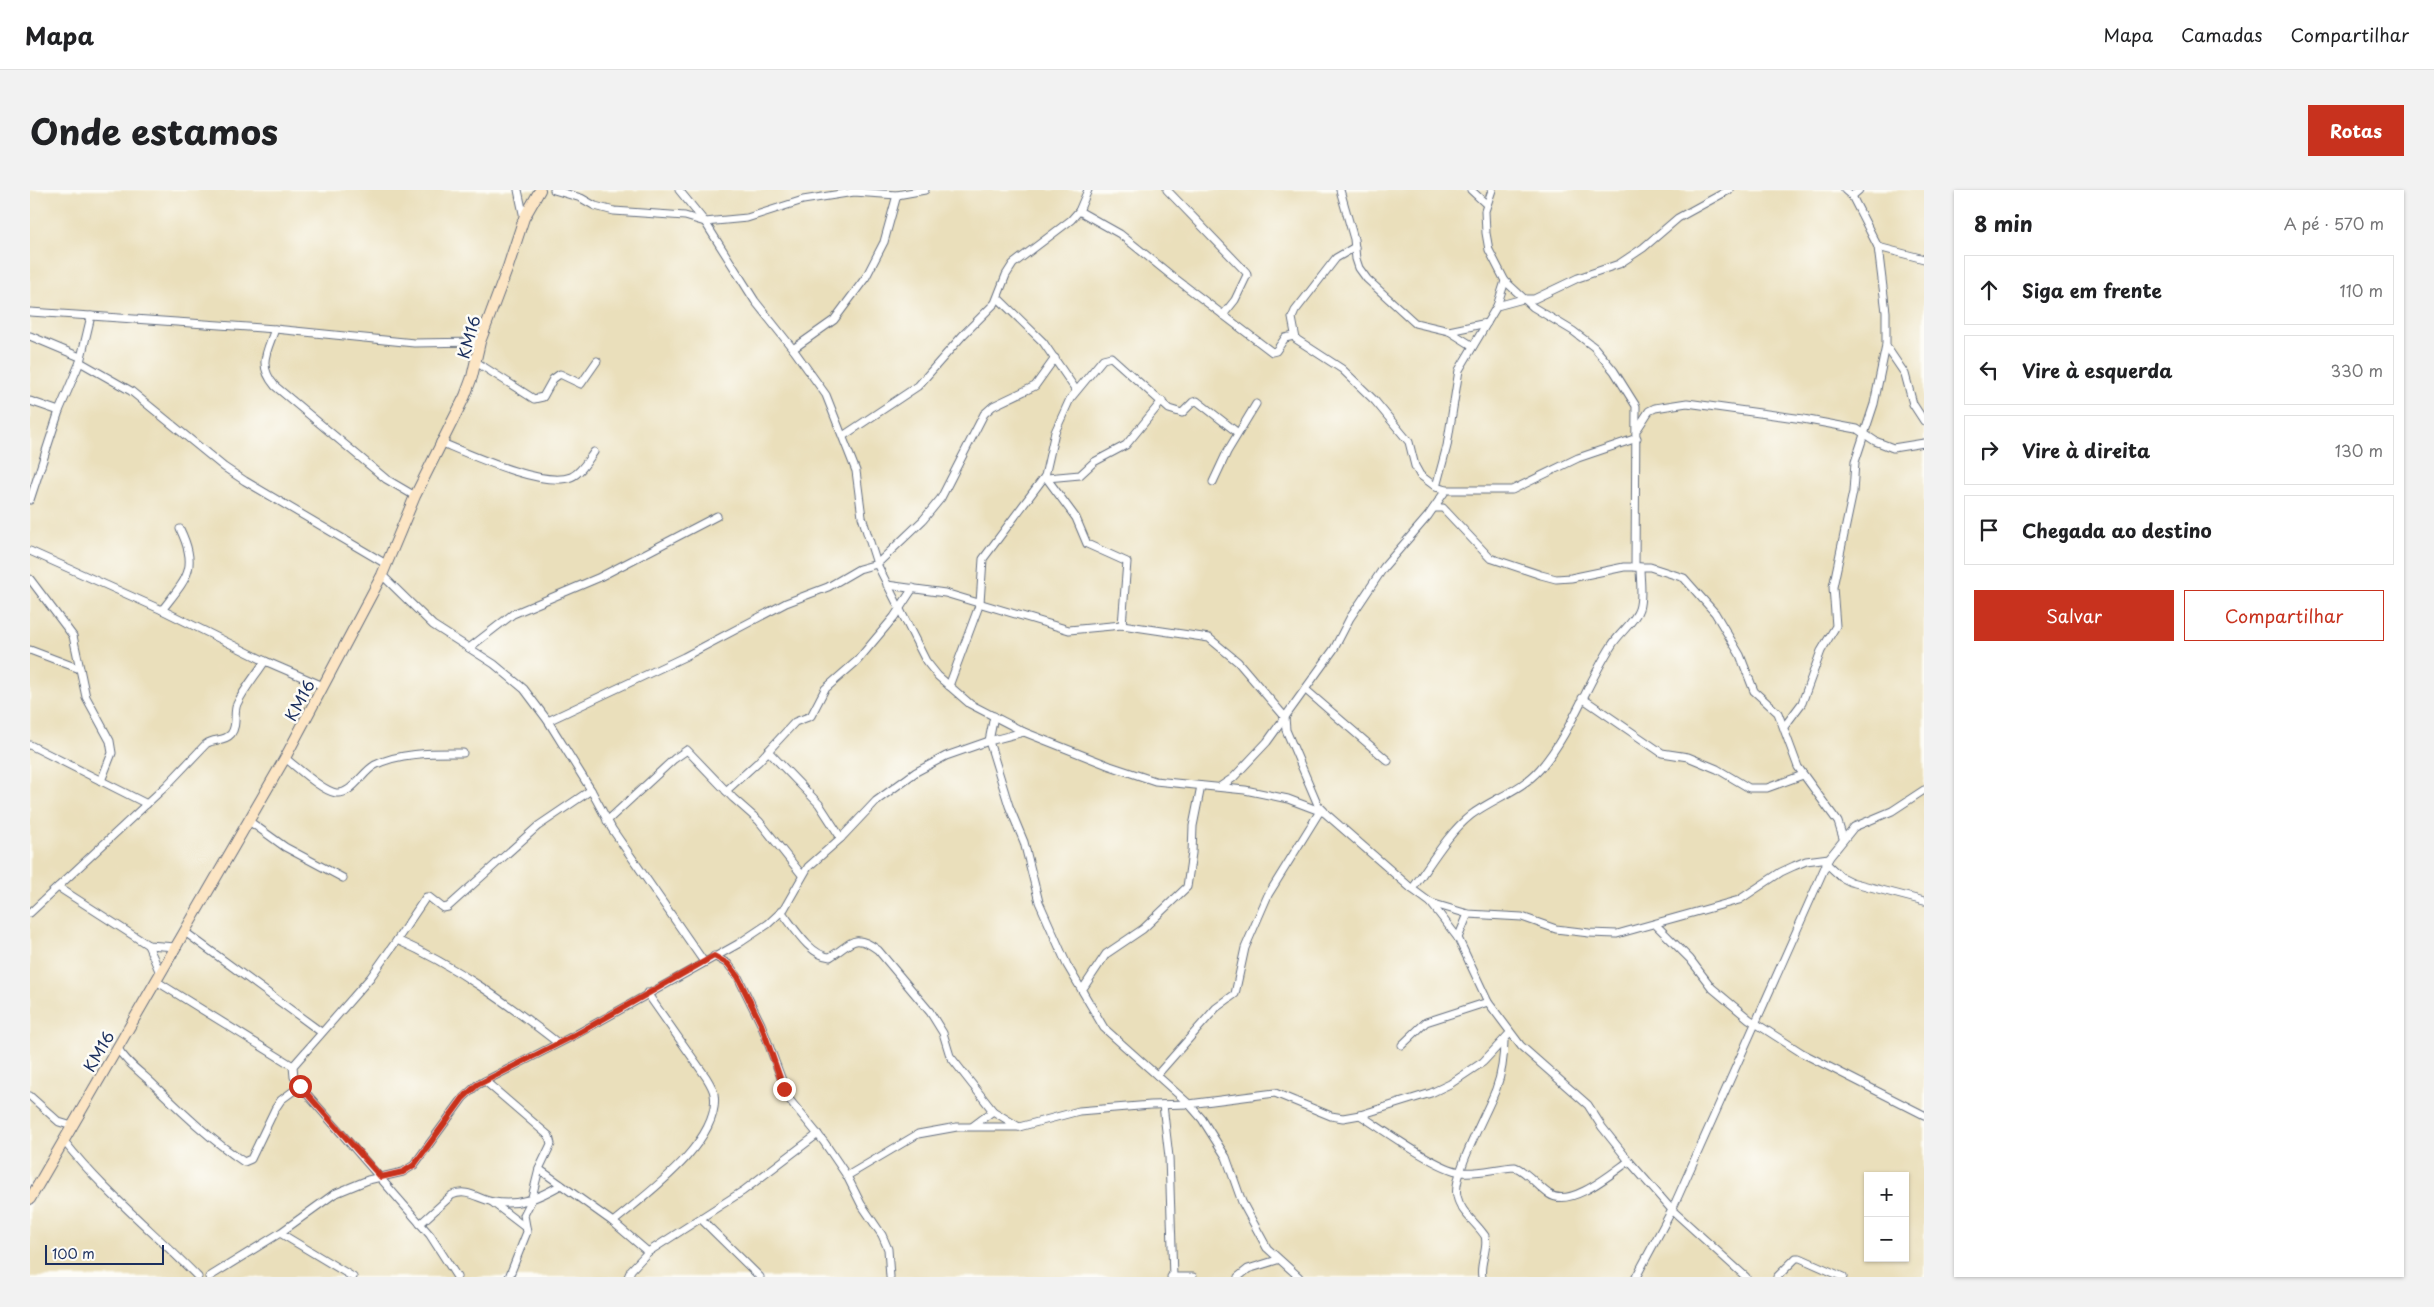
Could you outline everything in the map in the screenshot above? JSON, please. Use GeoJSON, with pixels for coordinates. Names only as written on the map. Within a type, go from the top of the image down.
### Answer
{"type":"FeatureCollection","features":[{"type":"Feature","properties":{"kind":"street"},"geometry":{"type":"LineString","coordinates":[[518,190],[524,218]]}},
{"type":"Feature","properties":{"kind":"street","name":"KM16"},"geometry":{"type":"LineString","coordinates":[[30,1199],[285,758],[382,574],[414,496],[465,396],[480,342],[524,218],[540,190]]}},
{"type":"Feature","properties":{"kind":"street"},"geometry":{"type":"LineString","coordinates":[[554,190],[614,211],[685,216],[706,222],[747,218],[803,200],[854,192],[864,191],[897,195],[925,190]]}},
{"type":"Feature","properties":{"kind":"street"},"geometry":{"type":"LineString","coordinates":[[679,190],[706,222],[755,301],[826,394],[856,471],[862,517],[877,564],[926,662],[949,686],[970,704],[1024,732],[1110,766],[1155,781],[1201,786],[1221,786],[1288,799],[1323,812]]}},
{"type":"Feature","properties":{"kind":"street"},"geometry":{"type":"LineString","coordinates":[[843,436],[918,386],[998,298],[1006,276],[1013,264],[1061,228],[1080,211],[1088,190]]}},
{"type":"Feature","properties":{"kind":"street"},"geometry":{"type":"LineString","coordinates":[[1167,190],[1246,272],[1243,287],[1223,315]]}},
{"type":"Feature","properties":{"kind":"street"},"geometry":{"type":"LineString","coordinates":[[1340,190],[1359,268],[1367,279],[1396,308],[1415,323],[1449,331],[1473,346]]}},
{"type":"Feature","properties":{"kind":"street"},"geometry":{"type":"LineString","coordinates":[[1471,190],[1486,204]]}},
{"type":"Feature","properties":{"kind":"street"},"geometry":{"type":"LineString","coordinates":[[1492,190],[1486,204],[1486,233],[1489,250],[1505,281],[1533,307],[1573,331],[1594,347],[1614,371],[1636,406],[1638,438],[1635,567],[1640,567]]}},
{"type":"Feature","properties":{"kind":"street"},"geometry":{"type":"LineString","coordinates":[[1497,306],[1523,299],[1534,299],[1578,278],[1619,264],[1643,248],[1678,218],[1729,190]]}},
{"type":"Feature","properties":{"kind":"street"},"geometry":{"type":"LineString","coordinates":[[1784,727],[1802,704],[1821,651],[1836,626],[1833,587],[1853,492],[1855,462],[1874,404],[1886,346],[1886,312],[1878,247],[1852,196],[1844,190]]}},
{"type":"Feature","properties":{"kind":"street"},"geometry":{"type":"LineString","coordinates":[[1852,196],[1860,190]]}},
{"type":"Feature","properties":{"kind":"street"},"geometry":{"type":"LineString","coordinates":[[793,349],[834,320],[866,277],[884,242],[897,195]]}},
{"type":"Feature","properties":{"kind":"street"},"geometry":{"type":"LineString","coordinates":[[1080,211],[1120,234],[1272,352],[1276,351],[1285,338],[1294,336]]}},
{"type":"Feature","properties":{"kind":"street"},"geometry":{"type":"LineString","coordinates":[[1355,247],[1336,258],[1295,311],[1292,318],[1294,336],[1300,343],[1330,360],[1354,379],[1375,401],[1406,438],[1420,475],[1436,487],[1446,490],[1512,490],[1578,458],[1638,438]]}},
{"type":"Feature","properties":{"kind":"street"},"geometry":{"type":"LineString","coordinates":[[1878,247],[1924,259]]}},
{"type":"Feature","properties":{"kind":"street"},"geometry":{"type":"LineString","coordinates":[[1436,487],[1447,446],[1459,370],[1497,306],[1505,281]]}},
{"type":"Feature","properties":{"kind":"street"},"geometry":{"type":"LineString","coordinates":[[998,298],[1043,342],[1076,390]]}},
{"type":"Feature","properties":{"kind":"street"},"geometry":{"type":"LineString","coordinates":[[1533,307],[1534,299]]}},
{"type":"Feature","properties":{"kind":"street"},"geometry":{"type":"LineString","coordinates":[[30,312],[275,329],[414,343],[480,342]]}},
{"type":"Feature","properties":{"kind":"street"},"geometry":{"type":"LineString","coordinates":[[30,500],[59,411],[80,359],[90,316]]}},
{"type":"Feature","properties":{"kind":"street"},"geometry":{"type":"LineString","coordinates":[[1449,331],[1487,323]]}},
{"type":"Feature","properties":{"kind":"street"},"geometry":{"type":"LineString","coordinates":[[275,329],[265,358],[264,368],[266,375],[275,386],[386,479],[414,496]]}},
{"type":"Feature","properties":{"kind":"street"},"geometry":{"type":"LineString","coordinates":[[30,336],[80,359],[131,391],[224,467],[386,564]]}},
{"type":"Feature","properties":{"kind":"street"},"geometry":{"type":"LineString","coordinates":[[1886,346],[1905,374],[1913,404],[1924,421]]}},
{"type":"Feature","properties":{"kind":"street"},"geometry":{"type":"LineString","coordinates":[[949,686],[980,603],[983,559],[1046,477],[1055,432],[1063,411],[1076,390],[1103,359],[1111,357],[1169,409],[1182,413],[1193,402],[1197,401],[1238,433]]}},
{"type":"Feature","properties":{"kind":"street"},"geometry":{"type":"LineString","coordinates":[[548,721],[684,657],[780,606],[828,587],[859,569],[877,564],[923,520],[941,498],[984,414],[993,406],[1035,386],[1054,358]]}},
{"type":"Feature","properties":{"kind":"street"},"geometry":{"type":"LineString","coordinates":[[476,362],[534,399],[543,397],[553,379],[560,374],[581,384],[597,361]]}},
{"type":"Feature","properties":{"kind":"street"},"geometry":{"type":"LineString","coordinates":[[30,401],[59,411]]}},
{"type":"Feature","properties":{"kind":"street"},"geometry":{"type":"LineString","coordinates":[[1046,477],[1080,475],[1094,462],[1126,445],[1162,401]]}},
{"type":"Feature","properties":{"kind":"street"},"geometry":{"type":"LineString","coordinates":[[1638,428],[1649,411],[1664,405],[1687,403],[1804,419],[1857,429],[1865,432],[1875,441],[1893,448],[1924,443]]}},
{"type":"Feature","properties":{"kind":"street"},"geometry":{"type":"LineString","coordinates":[[1213,482],[1238,433],[1256,404]]}},
{"type":"Feature","properties":{"kind":"street"},"geometry":{"type":"LineString","coordinates":[[1636,406],[1649,411]]}},
{"type":"Feature","properties":{"kind":"street"},"geometry":{"type":"LineString","coordinates":[[440,442],[500,467],[543,478],[570,478],[580,471],[594,452]]}},
{"type":"Feature","properties":{"kind":"street"},"geometry":{"type":"LineString","coordinates":[[1046,477],[1076,518],[1087,544],[1127,562],[1122,625]]}},
{"type":"Feature","properties":{"kind":"street"},"geometry":{"type":"LineString","coordinates":[[1221,786],[1233,778],[1248,763],[1306,690],[1334,649],[1350,618],[1384,566],[1428,516],[1446,490]]}},
{"type":"Feature","properties":{"kind":"street"},"geometry":{"type":"LineString","coordinates":[[1434,508],[1443,508],[1490,558],[1541,575],[1556,579],[1571,578],[1612,568],[1640,567],[1650,567],[1679,575],[1696,590],[1715,613],[1740,655],[1754,691],[1778,712],[1791,751],[1803,774],[1838,822],[1843,838]]}},
{"type":"Feature","properties":{"kind":"street"},"geometry":{"type":"LineString","coordinates":[[1428,516],[1443,508]]}},
{"type":"Feature","properties":{"kind":"street"},"geometry":{"type":"LineString","coordinates":[[469,648],[513,614],[598,578],[717,516]]}},
{"type":"Feature","properties":{"kind":"street"},"geometry":{"type":"LineString","coordinates":[[162,610],[179,587],[191,560],[189,547],[180,529]]}},
{"type":"Feature","properties":{"kind":"street"},"geometry":{"type":"LineString","coordinates":[[30,551],[162,610],[265,661],[323,686]]}},
{"type":"Feature","properties":{"kind":"street"},"geometry":{"type":"LineString","coordinates":[[1635,556],[1650,567]]}},
{"type":"Feature","properties":{"kind":"street"},"geometry":{"type":"LineString","coordinates":[[1412,889],[1456,829],[1468,817],[1524,782],[1539,770],[1562,738],[1613,643],[1639,609],[1640,567]]}},
{"type":"Feature","properties":{"kind":"street"},"geometry":{"type":"LineString","coordinates":[[382,574],[433,625],[509,675],[524,689],[548,721],[591,790],[607,821],[704,962]]}},
{"type":"Feature","properties":{"kind":"street"},"geometry":{"type":"LineString","coordinates":[[30,579],[73,636],[86,697],[113,747],[101,781]]}},
{"type":"Feature","properties":{"kind":"street"},"geometry":{"type":"LineString","coordinates":[[887,585],[913,588],[980,603],[1037,622],[1069,630],[1122,625],[1209,638],[1238,662],[1285,717],[1286,730],[1318,805],[1323,812],[1412,889],[1432,903],[1468,914],[1522,917],[1556,928],[1589,933],[1618,934],[1739,900],[1794,866],[1806,861],[1828,861]]}},
{"type":"Feature","properties":{"kind":"street"},"geometry":{"type":"LineString","coordinates":[[726,791],[795,722],[811,716],[826,689],[857,661],[894,616],[913,588]]}},
{"type":"Feature","properties":{"kind":"street"},"geometry":{"type":"LineString","coordinates":[[30,650],[80,669]]}},
{"type":"Feature","properties":{"kind":"street"},"geometry":{"type":"LineString","coordinates":[[30,913],[147,804],[206,744],[211,740],[223,740],[230,736],[233,729],[236,705],[265,661]]}},
{"type":"Feature","properties":{"kind":"street"},"geometry":{"type":"LineString","coordinates":[[1306,690],[1388,761]]}},
{"type":"Feature","properties":{"kind":"street"},"geometry":{"type":"LineString","coordinates":[[1582,698],[1662,753],[1688,757],[1717,769],[1750,788],[1767,788],[1803,774]]}},
{"type":"Feature","properties":{"kind":"street"},"geometry":{"type":"LineString","coordinates":[[994,716],[989,741],[1009,806],[1024,842],[1044,915],[1082,990],[1104,1028],[1189,1104],[1217,1141],[1232,1172],[1250,1218],[1267,1248],[1278,1260],[1299,1277]]}},
{"type":"Feature","properties":{"kind":"street"},"geometry":{"type":"LineString","coordinates":[[209,1277],[280,1233],[334,1194],[381,1177],[403,1172],[414,1165],[463,1098],[485,1081],[558,1043],[752,935],[781,912],[802,875],[876,801],[916,772],[940,758],[989,741],[1024,732]]}},
{"type":"Feature","properties":{"kind":"street"},"geometry":{"type":"LineString","coordinates":[[30,745],[147,804]]}},
{"type":"Feature","properties":{"kind":"street"},"geometry":{"type":"LineString","coordinates":[[607,821],[674,759],[688,750],[726,791],[759,821],[802,875]]}},
{"type":"Feature","properties":{"kind":"street"},"geometry":{"type":"LineString","coordinates":[[768,751],[819,804],[841,838]]}},
{"type":"Feature","properties":{"kind":"street"},"geometry":{"type":"LineString","coordinates":[[285,758],[328,791],[336,793],[346,792],[373,766],[386,760],[428,754],[462,752]]}},
{"type":"Feature","properties":{"kind":"street"},"geometry":{"type":"LineString","coordinates":[[1082,990],[1106,954],[1143,929],[1187,887],[1191,862],[1193,826],[1201,786]]}},
{"type":"Feature","properties":{"kind":"street"},"geometry":{"type":"LineString","coordinates":[[458,1277],[420,1224],[300,1086],[294,1077],[293,1066],[370,978],[426,897],[429,897],[443,908],[448,907],[538,826],[591,790]]}},
{"type":"Feature","properties":{"kind":"street"},"geometry":{"type":"LineString","coordinates":[[1636,1277],[1672,1210],[1828,861],[1843,838],[1854,827],[1892,811],[1924,790]]}},
{"type":"Feature","properties":{"kind":"street"},"geometry":{"type":"LineString","coordinates":[[1157,1075],[1216,1008],[1234,994],[1245,948],[1268,895],[1323,812]]}},
{"type":"Feature","properties":{"kind":"street"},"geometry":{"type":"LineString","coordinates":[[249,821],[285,847],[343,878]]}},
{"type":"Feature","properties":{"kind":"street"},"geometry":{"type":"LineString","coordinates":[[1838,822],[1854,827]]}},
{"type":"Feature","properties":{"kind":"street"},"geometry":{"type":"LineString","coordinates":[[1828,861],[1841,877],[1851,882],[1924,901]]}},
{"type":"Feature","properties":{"kind":"street"},"geometry":{"type":"LineString","coordinates":[[58,887],[148,945],[176,947]]}},
{"type":"Feature","properties":{"kind":"street"},"geometry":{"type":"LineString","coordinates":[[1432,903],[1458,938],[1488,1002],[1520,1046],[1588,1104],[1602,1127],[1672,1210],[1746,1277]]}},
{"type":"Feature","properties":{"kind":"street"},"geometry":{"type":"LineString","coordinates":[[781,912],[814,950],[824,957],[830,957],[850,942],[856,940],[870,944],[878,950],[930,1012],[943,1033],[950,1056],[993,1111],[1019,1127]]}},
{"type":"Feature","properties":{"kind":"street"},"geometry":{"type":"LineString","coordinates":[[1458,938],[1468,914]]}},
{"type":"Feature","properties":{"kind":"street"},"geometry":{"type":"LineString","coordinates":[[1655,924],[1690,959],[1720,995],[1756,1025],[1802,1053],[1924,1115]]}},
{"type":"Feature","properties":{"kind":"street"},"geometry":{"type":"LineString","coordinates":[[185,932],[321,1032]]}},
{"type":"Feature","properties":{"kind":"street"},"geometry":{"type":"LineString","coordinates":[[397,940],[471,980],[508,1003],[558,1043]]}},
{"type":"Feature","properties":{"kind":"street"},"geometry":{"type":"LineString","coordinates":[[148,945],[158,977],[293,1066]]}},
{"type":"Feature","properties":{"kind":"street"},"geometry":{"type":"LineString","coordinates":[[714,956],[728,964],[738,977],[761,1024],[786,1094],[795,1108],[818,1134],[847,1176],[861,1204],[882,1235],[888,1249],[890,1277]]}},
{"type":"Feature","properties":{"kind":"street"},"geometry":{"type":"LineString","coordinates":[[613,1222],[687,1159],[706,1128],[714,1106],[714,1091],[706,1077],[647,994]]}},
{"type":"Feature","properties":{"kind":"street"},"geometry":{"type":"LineString","coordinates":[[1402,1045],[1426,1022],[1488,1002]]}},
{"type":"Feature","properties":{"kind":"street"},"geometry":{"type":"LineString","coordinates":[[847,1176],[918,1134],[973,1126],[1019,1127],[1079,1111],[1189,1104],[1274,1093],[1331,1116],[1344,1118],[1360,1115],[1431,1093],[1450,1084],[1483,1062],[1510,1032]]}},
{"type":"Feature","properties":{"kind":"street"},"geometry":{"type":"LineString","coordinates":[[1482,1277],[1481,1268],[1487,1241],[1482,1231],[1458,1201],[1456,1187],[1460,1172],[1496,1088],[1504,1057],[1504,1040]]}},
{"type":"Feature","properties":{"kind":"street"},"geometry":{"type":"LineString","coordinates":[[117,1047],[124,1060],[147,1078],[192,1122],[244,1162],[251,1159],[281,1100],[300,1086]]}},
{"type":"Feature","properties":{"kind":"street"},"geometry":{"type":"LineString","coordinates":[[485,1081],[549,1136],[551,1144],[539,1170],[531,1201],[524,1215],[527,1232],[509,1277]]}},
{"type":"Feature","properties":{"kind":"street"},"geometry":{"type":"LineString","coordinates":[[30,1096],[59,1122],[72,1126]]}},
{"type":"Feature","properties":{"kind":"street"},"geometry":{"type":"LineString","coordinates":[[1162,1105],[1169,1157],[1172,1277],[1193,1277]]}},
{"type":"Feature","properties":{"kind":"street"},"geometry":{"type":"LineString","coordinates":[[973,1126],[993,1111]]}},
{"type":"Feature","properties":{"kind":"street"},"geometry":{"type":"LineString","coordinates":[[1360,1115],[1424,1155],[1460,1172],[1514,1167],[1521,1170],[1550,1195],[1563,1197],[1586,1190],[1629,1161]]}},
{"type":"Feature","properties":{"kind":"street"},"geometry":{"type":"LineString","coordinates":[[628,1277],[631,1270],[648,1252],[701,1219],[818,1134]]}},
{"type":"Feature","properties":{"kind":"street"},"geometry":{"type":"LineString","coordinates":[[64,1141],[88,1172],[160,1238],[198,1277]]}},
{"type":"Feature","properties":{"kind":"street"},"geometry":{"type":"LineString","coordinates":[[539,1170],[613,1222],[648,1252]]}},
{"type":"Feature","properties":{"kind":"street"},"geometry":{"type":"LineString","coordinates":[[420,1224],[452,1195],[459,1192],[492,1202],[531,1201],[561,1186]]}},
{"type":"Feature","properties":{"kind":"street"},"geometry":{"type":"LineString","coordinates":[[492,1202],[527,1228]]}},
{"type":"Feature","properties":{"kind":"street"},"geometry":{"type":"LineString","coordinates":[[701,1219],[760,1277]]}},
{"type":"Feature","properties":{"kind":"street"},"geometry":{"type":"LineString","coordinates":[[280,1233],[353,1277]]}},
{"type":"Feature","properties":{"kind":"street"},"geometry":{"type":"LineString","coordinates":[[1777,1277],[1796,1258],[1800,1258],[1843,1277]]}},
{"type":"Feature","properties":{"kind":"street"},"geometry":{"type":"LineString","coordinates":[[1238,1277],[1248,1269],[1278,1260]]}},
{"type":"Feature","properties":{"kind":"route"},"geometry":{"type":"LineString","coordinates":[[300,1086],[381,1177],[403,1172],[420,1159],[463,1098],[477,1085],[575,1035],[714,956],[728,964],[738,977],[761,1024],[784,1089]]}}]}
